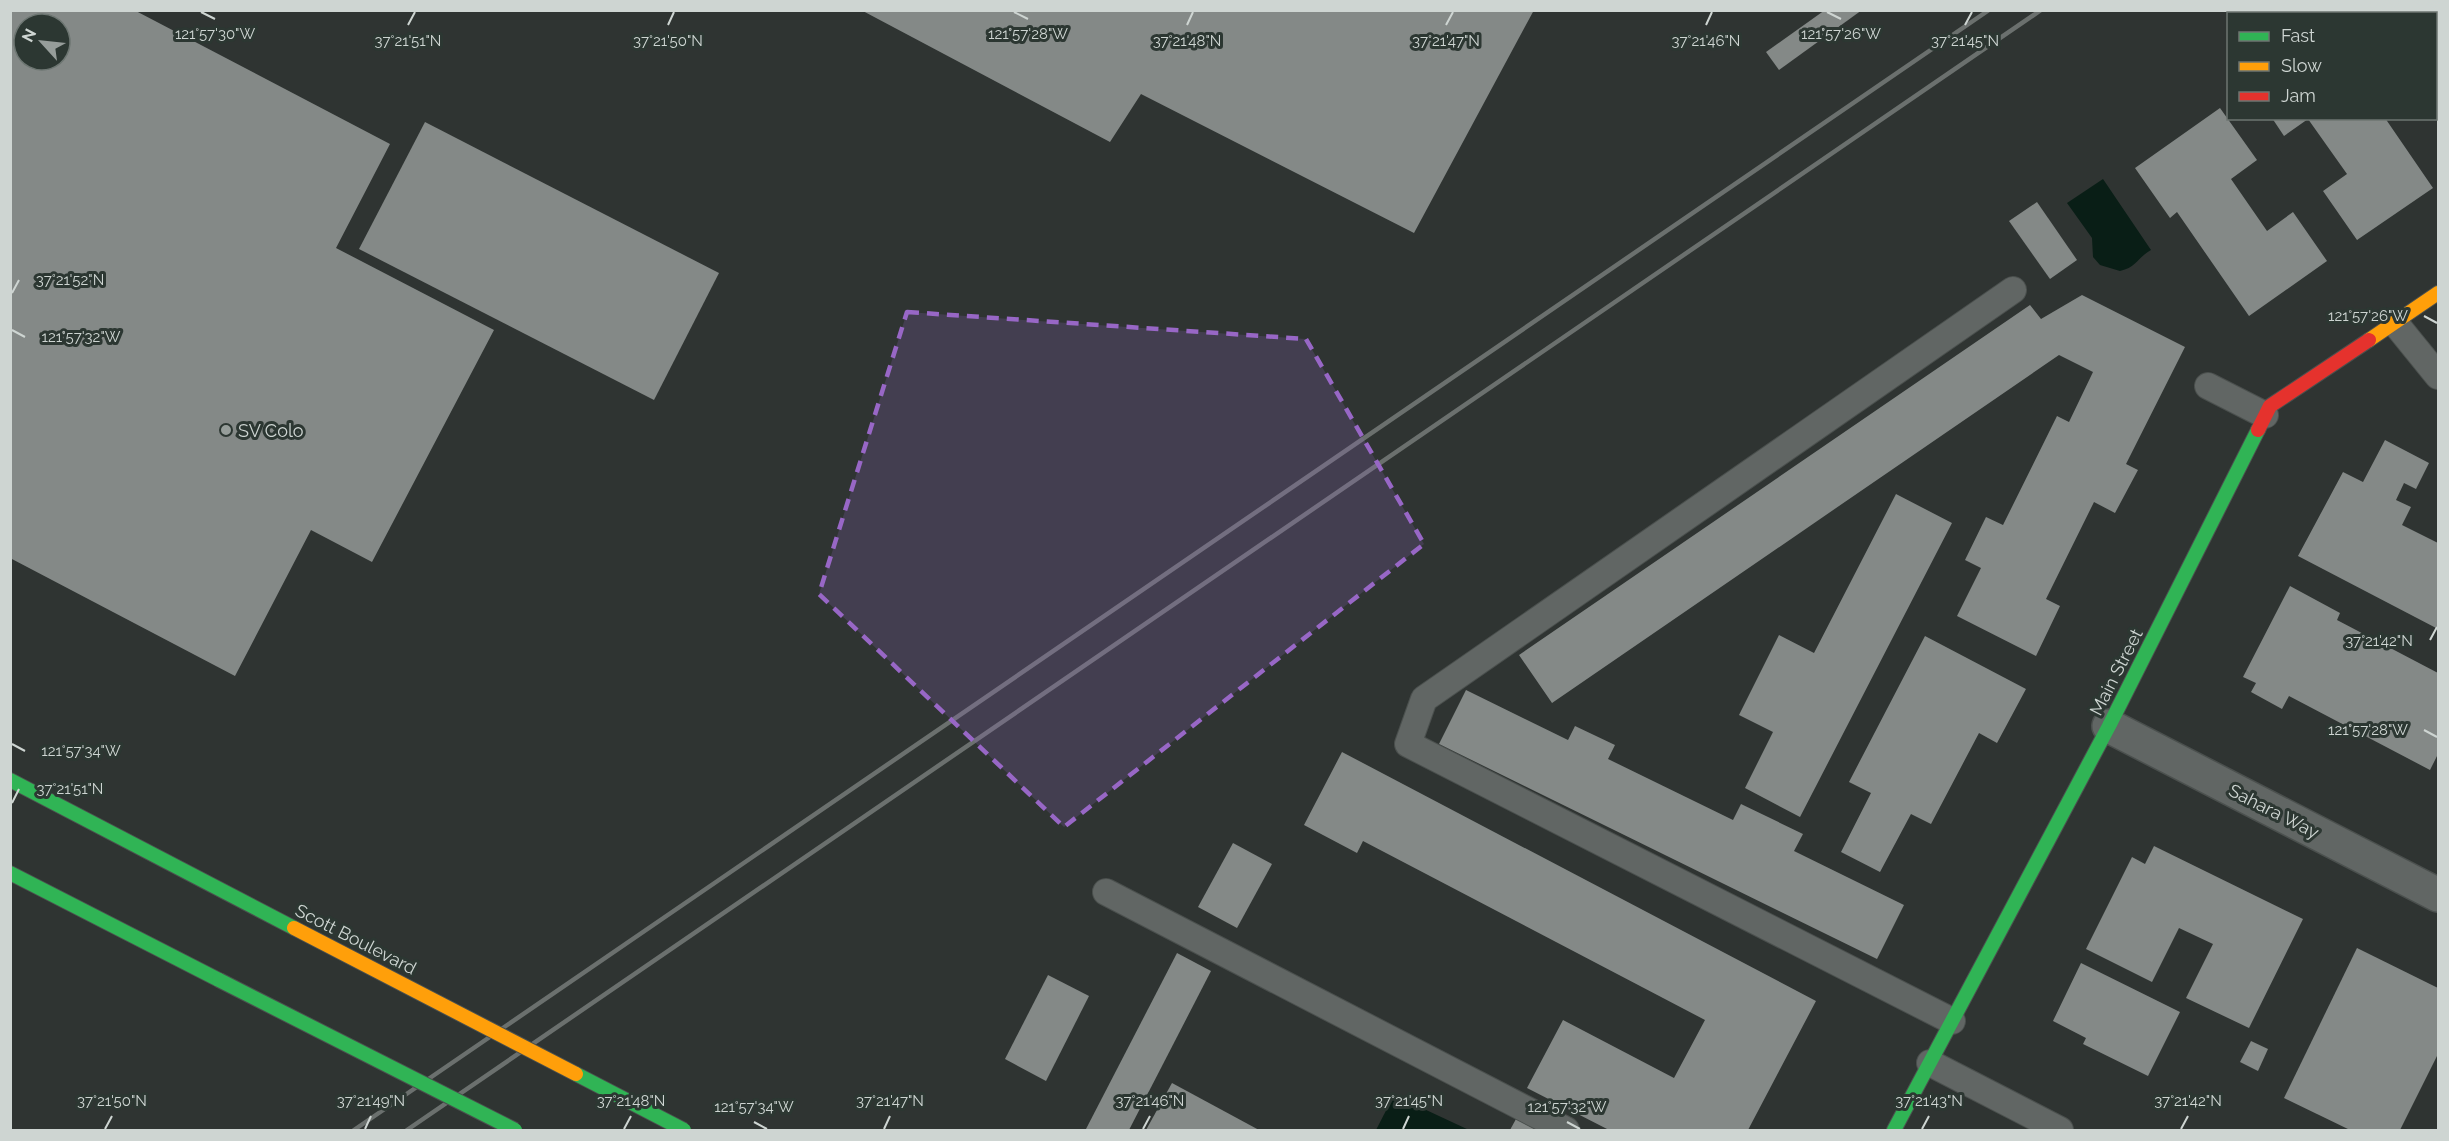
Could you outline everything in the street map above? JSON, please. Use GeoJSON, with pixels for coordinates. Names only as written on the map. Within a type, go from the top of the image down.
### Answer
{"type":"FeatureCollection","features":[{"type":"Feature","properties":{"kind":"main road","name":"Main Street"},"geometry":{"type":"LineString","coordinates":[[1894,1131],[2109,726],[2270,406],[2439,293]]}},
{"type":"Feature","properties":{"kind":"main road","name":"Scott Boulevard"},"geometry":{"type":"LineString","coordinates":[[10,780],[684,1131]]}},
{"type":"Feature","properties":{"kind":"main road"},"geometry":{"type":"LineString","coordinates":[[10,873],[515,1131]]}},
{"type":"Feature","properties":{"kind":"street","name":"Sahara Way"},"geometry":{"type":"LineString","coordinates":[[2109,726],[2439,895]]}},
{"type":"Feature","properties":{"kind":"lane"},"geometry":{"type":"LineString","coordinates":[[1952,1021],[1408,744],[1424,699],[2013,290]]}},
{"type":"Feature","properties":{"kind":"lane"},"geometry":{"type":"LineString","coordinates":[[2395,322],[2439,376]]}},
{"type":"Feature","properties":{"kind":"lane"},"geometry":{"type":"LineString","coordinates":[[2208,386],[2265,415]]}},
{"type":"Feature","properties":{"kind":"lane"},"geometry":{"type":"LineString","coordinates":[[1106,892],[1566,1131]]}},
{"type":"Feature","properties":{"kind":"lane"},"geometry":{"type":"LineString","coordinates":[[1930,1063],[2061,1131]]}},
{"type":"Feature","properties":{"kind":"highlighted area"},"geometry":{"type":"Polygon","coordinates":[[[907,312],[1306,339],[1424,544],[1064,827],[819,594],[907,312]]]}},
{"type":"Feature","properties":{"kind":"shaded area"},"geometry":{"type":"Polygon","coordinates":[[[2103,179],[2151,250],[2134,265],[2120,271],[2100,265],[2093,257],[2092,238],[2067,203],[2103,179]]]}},
{"type":"Feature","properties":{"kind":"shaded area"},"geometry":{"type":"Polygon","coordinates":[[[1394,1095],[1469,1130],[1376,1130],[1394,1095]]]}},
{"type":"Feature","properties":{"kind":"building","name":"SV Colo"},"geometry":{"type":"Polygon","coordinates":[[[10,10],[134,10],[390,144],[336,248],[494,330],[372,562],[311,530],[235,676],[10,558],[10,10]]]}},
{"type":"Feature","properties":{"kind":"building"},"geometry":{"type":"Polygon","coordinates":[[[861,10],[1534,10],[1414,233],[1141,94],[1110,142],[861,10]]]}},
{"type":"Feature","properties":{"kind":"building"},"geometry":{"type":"Polygon","coordinates":[[[1825,10],[1862,10],[1779,70],[1766,52],[1825,10]]]}},
{"type":"Feature","properties":{"kind":"building"},"geometry":{"type":"Polygon","coordinates":[[[2362,10],[2438,10],[2438,111],[2437,12],[2360,12],[2362,10]]]}},
{"type":"Feature","properties":{"kind":"building"},"geometry":{"type":"Polygon","coordinates":[[[2220,108],[2257,160],[2231,179],[2267,231],[2293,212],[2327,261],[2249,316],[2177,212],[2170,218],[2135,168],[2220,108]]]}},
{"type":"Feature","properties":{"kind":"building"},"geometry":{"type":"Polygon","coordinates":[[[2273,120],[2307,120],[2284,136],[2273,120]]]}},
{"type":"Feature","properties":{"kind":"building"},"geometry":{"type":"Polygon","coordinates":[[[2309,120],[2386,120],[2433,188],[2357,240],[2323,191],[2347,174],[2309,120]]]}},
{"type":"Feature","properties":{"kind":"building"},"geometry":{"type":"Polygon","coordinates":[[[425,122],[719,273],[654,400],[359,249],[425,122]]]}},
{"type":"Feature","properties":{"kind":"building"},"geometry":{"type":"Polygon","coordinates":[[[2037,202],[2077,260],[2050,279],[2009,221],[2037,202]]]}},
{"type":"Feature","properties":{"kind":"building"},"geometry":{"type":"Polygon","coordinates":[[[2082,295],[2185,347],[2126,464],[2138,470],[2115,513],[2094,502],[2046,599],[2060,606],[2036,656],[1957,616],[1981,568],[1965,560],[1986,517],[2003,525],[2057,416],[2069,422],[2093,372],[2059,355],[1552,703],[1519,655],[2030,305],[2041,319],[2082,295]]]}},
{"type":"Feature","properties":{"kind":"building"},"geometry":{"type":"Polygon","coordinates":[[[2385,440],[2429,463],[2416,489],[2404,483],[2396,500],[2411,507],[2402,525],[2438,543],[2438,629],[2298,556],[2343,472],[2363,482],[2385,440]]]}},
{"type":"Feature","properties":{"kind":"building"},"geometry":{"type":"Polygon","coordinates":[[[1896,494],[1952,523],[1800,817],[1745,788],[1773,732],[1739,715],[1779,635],[1814,653],[1896,494]]]}},
{"type":"Feature","properties":{"kind":"building"},"geometry":{"type":"Polygon","coordinates":[[[2290,586],[2340,613],[2337,620],[2438,673],[2438,754],[2430,770],[2289,696],[2282,709],[2251,692],[2256,683],[2243,677],[2290,586]]]}},
{"type":"Feature","properties":{"kind":"building"},"geometry":{"type":"Polygon","coordinates":[[[1925,636],[2026,689],[1997,743],[1979,733],[1931,824],[1911,814],[1880,872],[1841,852],[1871,793],[1849,782],[1925,636]]]}},
{"type":"Feature","properties":{"kind":"building"},"geometry":{"type":"Polygon","coordinates":[[[1466,690],[1568,740],[1575,726],[1615,745],[1608,759],[1733,820],[1741,804],[1803,834],[1794,851],[1904,905],[1877,959],[1439,744],[1466,690]]]}},
{"type":"Feature","properties":{"kind":"building"},"geometry":{"type":"Polygon","coordinates":[[[1342,752],[1816,1001],[1748,1130],[1609,1130],[1527,1088],[1563,1020],[1674,1078],[1705,1020],[1363,841],[1357,853],[1304,825],[1342,752]]]}},
{"type":"Feature","properties":{"kind":"building"},"geometry":{"type":"Polygon","coordinates":[[[1233,843],[1272,864],[1237,928],[1198,907],[1233,843]]]}},
{"type":"Feature","properties":{"kind":"building"},"geometry":{"type":"Polygon","coordinates":[[[2154,846],[2303,919],[2249,1028],[2186,998],[2213,944],[2179,928],[2152,982],[2086,949],[2132,857],[2145,864],[2154,846]]]}},
{"type":"Feature","properties":{"kind":"building"},"geometry":{"type":"Polygon","coordinates":[[[2357,948],[2438,988],[2438,1054],[2400,1130],[2350,1130],[2284,1098],[2357,948]]]}},
{"type":"Feature","properties":{"kind":"building"},"geometry":{"type":"Polygon","coordinates":[[[1177,953],[1211,971],[1129,1130],[1086,1129],[1177,953]]]}},
{"type":"Feature","properties":{"kind":"building"},"geometry":{"type":"Polygon","coordinates":[[[2081,963],[2180,1012],[2148,1076],[2083,1044],[2086,1038],[2053,1021],[2081,963]]]}},
{"type":"Feature","properties":{"kind":"building"},"geometry":{"type":"Polygon","coordinates":[[[1048,975],[1089,996],[1046,1081],[1005,1059],[1048,975]]]}},
{"type":"Feature","properties":{"kind":"building"},"geometry":{"type":"Polygon","coordinates":[[[2251,1041],[2268,1049],[2258,1071],[2240,1062],[2251,1041]]]}},
{"type":"Feature","properties":{"kind":"building"},"geometry":{"type":"Polygon","coordinates":[[[1172,1083],[1259,1130],[1146,1130],[1172,1083]]]}},
{"type":"Feature","properties":{"kind":"building"},"geometry":{"type":"Polygon","coordinates":[[[1516,1119],[1537,1130],[1510,1130],[1516,1119]]]}},
{"type":"Feature","properties":{"kind":"railway"},"geometry":{"type":"LineString","coordinates":[[354,1130],[1989,10]]}},
{"type":"Feature","properties":{"kind":"railway"},"geometry":{"type":"LineString","coordinates":[[407,1130],[2041,10]]}},
{"type":"Feature","properties":{"kind":"traffic: fast"},"geometry":{"type":"LineString","coordinates":[[1894,1130],[2109,726],[2258,430]]}},
{"type":"Feature","properties":{"kind":"traffic: fast"},"geometry":{"type":"LineString","coordinates":[[10,780],[294,928]]}},
{"type":"Feature","properties":{"kind":"traffic: fast"},"geometry":{"type":"LineString","coordinates":[[10,873],[219,980]]}},
{"type":"Feature","properties":{"kind":"traffic: fast"},"geometry":{"type":"LineString","coordinates":[[219,980],[515,1130]]}},
{"type":"Feature","properties":{"kind":"traffic: fast"},"geometry":{"type":"LineString","coordinates":[[576,1074],[684,1130]]}},
{"type":"Feature","properties":{"kind":"traffic: slow"},"geometry":{"type":"LineString","coordinates":[[2369,340],[2438,293]]}},
{"type":"Feature","properties":{"kind":"traffic: slow"},"geometry":{"type":"LineString","coordinates":[[294,928],[576,1074]]}},
{"type":"Feature","properties":{"kind":"traffic: jam"},"geometry":{"type":"LineString","coordinates":[[2258,430],[2270,406],[2369,340]]}},
{"type":"Feature","properties":{"kind":"place","name":"SV Colo"},"geometry":{"type":"Point","coordinates":[226,430]}}]}
